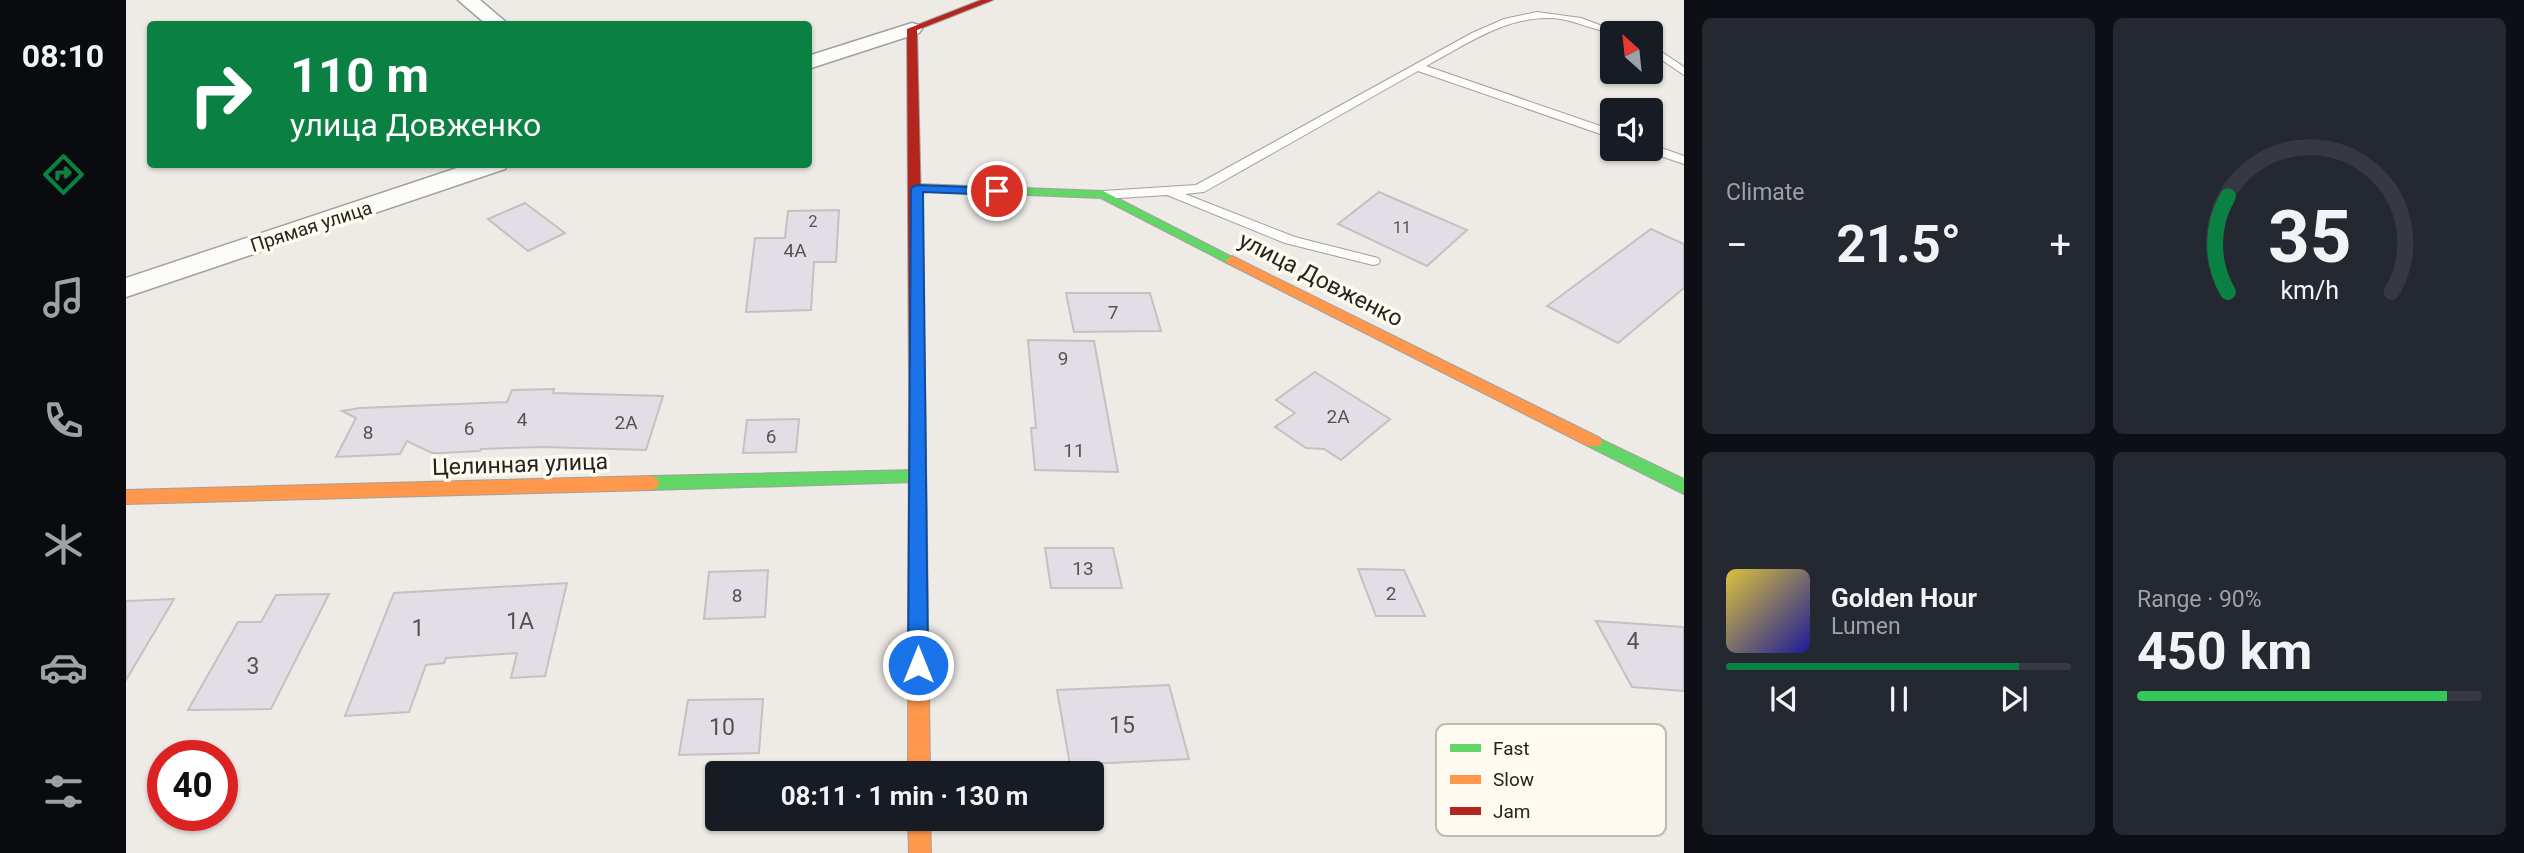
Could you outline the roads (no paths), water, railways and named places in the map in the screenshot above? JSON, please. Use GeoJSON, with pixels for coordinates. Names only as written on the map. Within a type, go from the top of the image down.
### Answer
{"type":"FeatureCollection","features":[{"type":"Feature","properties":{"kind":"street"},"geometry":{"type":"LineString","coordinates":[[468,0],[494,21]]}},
{"type":"Feature","properties":{"kind":"street"},"geometry":{"type":"LineString","coordinates":[[812,62],[912,29],[979,1]]}},
{"type":"Feature","properties":{"kind":"street"},"geometry":{"type":"LineString","coordinates":[[912,29],[917,188],[919,761]]}},
{"type":"Feature","properties":{"kind":"street","name":"Прямая улица"},"geometry":{"type":"LineString","coordinates":[[126,288],[484,168]]}},
{"type":"Feature","properties":{"kind":"street","name":"улица Довженко"},"geometry":{"type":"LineString","coordinates":[[917,188],[1103,195],[1684,487]]}},
{"type":"Feature","properties":{"kind":"street","name":"Целинная улица"},"geometry":{"type":"LineString","coordinates":[[126,497],[916,476]]}},
{"type":"Feature","properties":{"kind":"street"},"geometry":{"type":"LineString","coordinates":[[919,831],[919,853]]}},
{"type":"Feature","properties":{"kind":"lane"},"geometry":{"type":"LineString","coordinates":[[1103,195],[1199,189],[1417,66],[1506,22],[1535,15],[1571,18],[1600,28]]}},
{"type":"Feature","properties":{"kind":"lane"},"geometry":{"type":"LineString","coordinates":[[1663,57],[1684,72]]}},
{"type":"Feature","properties":{"kind":"lane"},"geometry":{"type":"LineString","coordinates":[[1417,66],[1600,130]]}},
{"type":"Feature","properties":{"kind":"lane"},"geometry":{"type":"LineString","coordinates":[[1663,153],[1684,160]]}},
{"type":"Feature","properties":{"kind":"lane"},"geometry":{"type":"LineString","coordinates":[[1163,191],[1220,210],[1290,240],[1373,261]]}}]}
